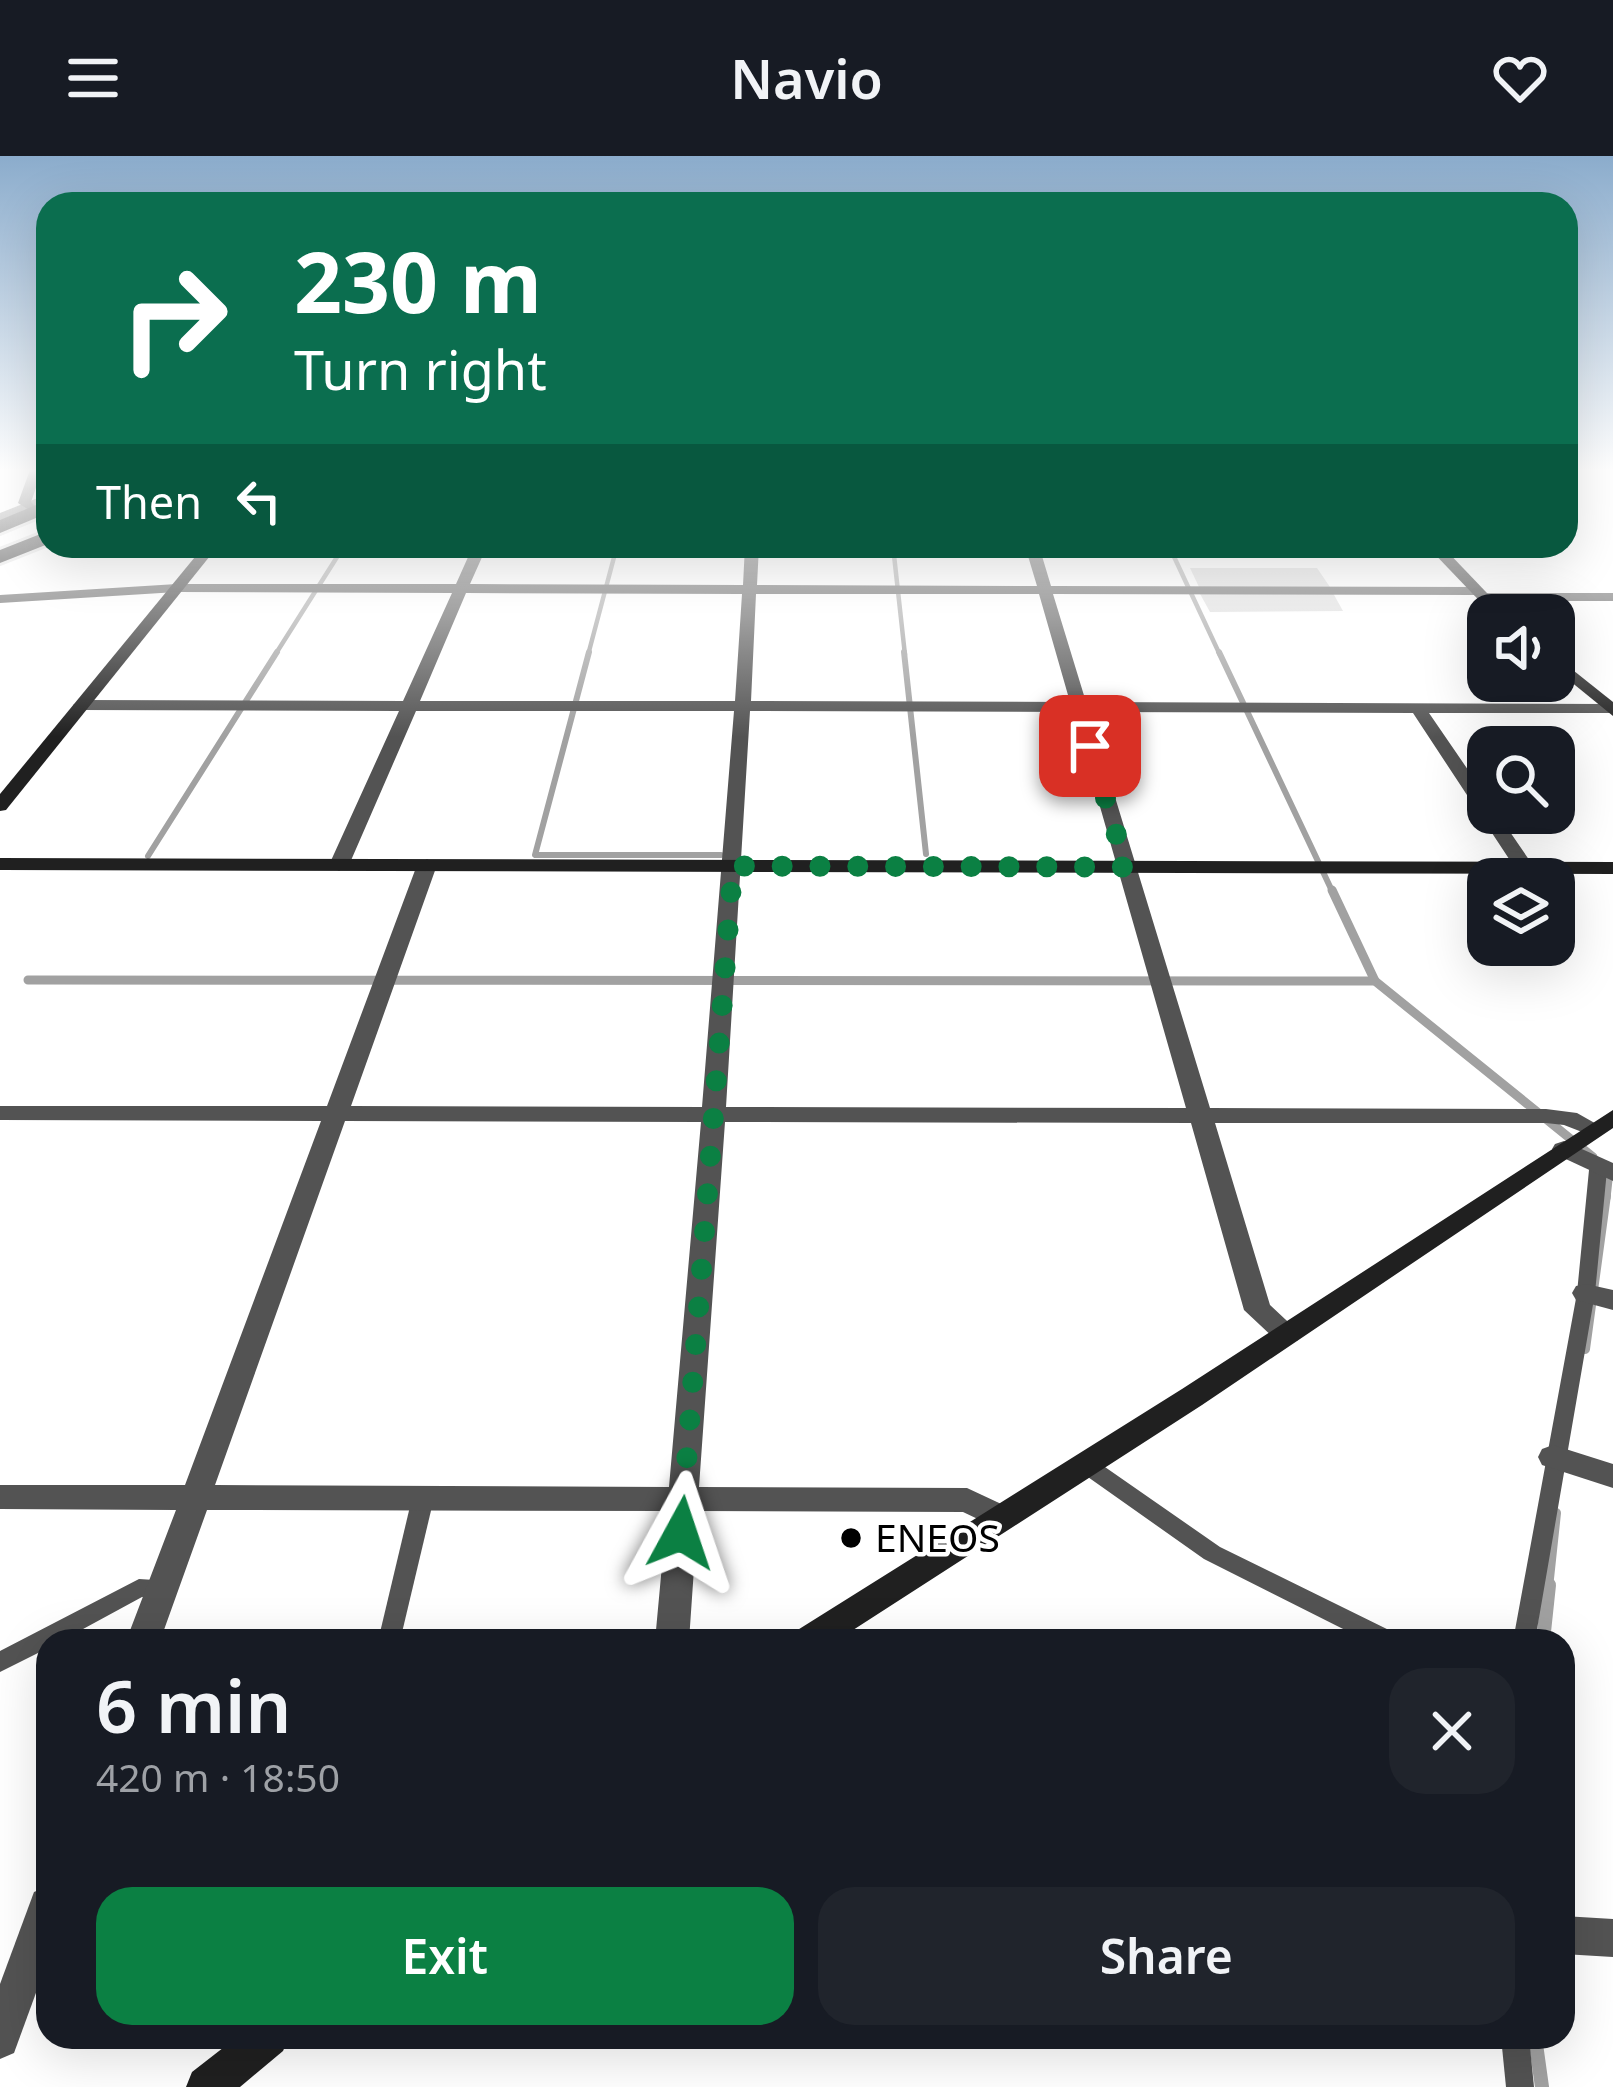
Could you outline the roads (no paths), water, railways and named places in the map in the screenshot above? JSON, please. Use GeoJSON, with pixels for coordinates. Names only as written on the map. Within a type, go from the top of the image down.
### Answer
{"type":"FeatureCollection","features":[{"type":"Feature","properties":{"kind":"street"},"geometry":{"type":"LineString","coordinates":[[0,806],[201,558]]}},
{"type":"Feature","properties":{"kind":"street"},"geometry":{"type":"LineString","coordinates":[[339,866],[475,558]]}},
{"type":"Feature","properties":{"kind":"street"},"geometry":{"type":"LineString","coordinates":[[673,1629],[733,866],[751,558]]}},
{"type":"Feature","properties":{"kind":"street"},"geometry":{"type":"LineString","coordinates":[[1035,558],[1258,1310],[1287,1334]]}},
{"type":"Feature","properties":{"kind":"street"},"geometry":{"type":"LineString","coordinates":[[1445,558],[1478,594]]}},
{"type":"Feature","properties":{"kind":"street"},"geometry":{"type":"LineString","coordinates":[[0,599],[177,588],[1478,594]]}},
{"type":"Feature","properties":{"kind":"street"},"geometry":{"type":"LineString","coordinates":[[1575,596],[1613,597]]}},
{"type":"Feature","properties":{"kind":"street"},"geometry":{"type":"LineString","coordinates":[[1575,677],[1612,710]]}},
{"type":"Feature","properties":{"kind":"street"},"geometry":{"type":"LineString","coordinates":[[81,705],[1612,710]]}},
{"type":"Feature","properties":{"kind":"street"},"geometry":{"type":"LineString","coordinates":[[1418,707],[1467,781]]}},
{"type":"Feature","properties":{"kind":"street"},"geometry":{"type":"LineString","coordinates":[[0,864],[1467,867]]}},
{"type":"Feature","properties":{"kind":"street"},"geometry":{"type":"LineString","coordinates":[[147,1629],[427,865]]}},
{"type":"Feature","properties":{"kind":"street"},"geometry":{"type":"LineString","coordinates":[[1575,868],[1613,868]]}},
{"type":"Feature","properties":{"kind":"street"},"geometry":{"type":"LineString","coordinates":[[0,1113],[1546,1116],[1604,1123]]}},
{"type":"Feature","properties":{"kind":"street"},"geometry":{"type":"LineString","coordinates":[[827,1629],[1287,1334],[1604,1123]]}},
{"type":"Feature","properties":{"kind":"street"},"geometry":{"type":"LineString","coordinates":[[1564,1149],[1605,1171]]}},
{"type":"Feature","properties":{"kind":"street"},"geometry":{"type":"LineString","coordinates":[[1553,1457],[1613,1476]]}},
{"type":"Feature","properties":{"kind":"street"},"geometry":{"type":"LineString","coordinates":[[0,1497],[967,1500],[1001,1518]]}},
{"type":"Feature","properties":{"kind":"street"},"geometry":{"type":"LineString","coordinates":[[1575,1936],[1613,1938]]}},
{"type":"Feature","properties":{"kind":"street"},"geometry":{"type":"LineString","coordinates":[[0,2038],[36,1938]]}},
{"type":"Feature","properties":{"kind":"street"},"geometry":{"type":"LineString","coordinates":[[207,2087],[254,2049]]}},
{"type":"Feature","properties":{"kind":"lane"},"geometry":{"type":"LineString","coordinates":[[1526,1629],[1553,1457],[1599,1296],[1605,1171]]}},
{"type":"Feature","properties":{"kind":"lane"},"geometry":{"type":"LineString","coordinates":[[1085,1464],[1212,1553],[1365,1629]]}},
{"type":"Feature","properties":{"kind":"lane"},"geometry":{"type":"LineString","coordinates":[[392,1629],[423,1498]]}},
{"type":"Feature","properties":{"kind":"lane"},"geometry":{"type":"LineString","coordinates":[[62,1629],[139,1588],[162,1588]]}},
{"type":"Feature","properties":{"kind":"lane"},"geometry":{"type":"LineString","coordinates":[[0,1662],[36,1643]]}},
{"type":"Feature","properties":{"kind":"lane"},"geometry":{"type":"LineString","coordinates":[[1516,2049],[1520,2087]]}},
{"type":"Feature","properties":{"kind":"waterway"},"geometry":{"type":"LineString","coordinates":[[275,655],[336,558]]}},
{"type":"Feature","properties":{"kind":"waterway"},"geometry":{"type":"LineString","coordinates":[[588,655],[614,558]]}},
{"type":"Feature","properties":{"kind":"waterway"},"geometry":{"type":"LineString","coordinates":[[894,558],[905,655]]}},
{"type":"Feature","properties":{"kind":"waterway"},"geometry":{"type":"LineString","coordinates":[[1175,558],[1220,655]]}},
{"type":"Feature","properties":{"kind":"waterway"},"geometry":{"type":"LineString","coordinates":[[148,856],[277,652]]}},
{"type":"Feature","properties":{"kind":"waterway"},"geometry":{"type":"LineString","coordinates":[[589,652],[535,855],[721,855]]}},
{"type":"Feature","properties":{"kind":"waterway"},"geometry":{"type":"LineString","coordinates":[[904,652],[926,854]]}},
{"type":"Feature","properties":{"kind":"waterway"},"geometry":{"type":"LineString","coordinates":[[1219,652],[1333,893]]}},
{"type":"Feature","properties":{"kind":"waterway"},"geometry":{"type":"LineString","coordinates":[[1332,890],[1375,981]]}},
{"type":"Feature","properties":{"kind":"waterway"},"geometry":{"type":"LineString","coordinates":[[28,980],[1375,981]]}},
{"type":"Feature","properties":{"kind":"waterway"},"geometry":{"type":"LineString","coordinates":[[1375,981],[1593,1157]]}},
{"type":"Feature","properties":{"kind":"waterway"},"geometry":{"type":"LineString","coordinates":[[1602,1171],[1608,1180],[1606,1198]]}},
{"type":"Feature","properties":{"kind":"waterway"},"geometry":{"type":"LineString","coordinates":[[1585,1349],[1606,1195]]}},
{"type":"Feature","properties":{"kind":"waterway"},"geometry":{"type":"LineString","coordinates":[[1548,1588],[1556,1513]]}},
{"type":"Feature","properties":{"kind":"waterway"},"geometry":{"type":"LineString","coordinates":[[1544,1629],[1549,1585]]}},
{"type":"Feature","properties":{"kind":"waterway"},"geometry":{"type":"LineString","coordinates":[[1537,2049],[1542,2087]]}},
{"type":"Feature","properties":{"kind":"place","name":"ENEOS"},"geometry":{"type":"Point","coordinates":[851,1538]}}]}
